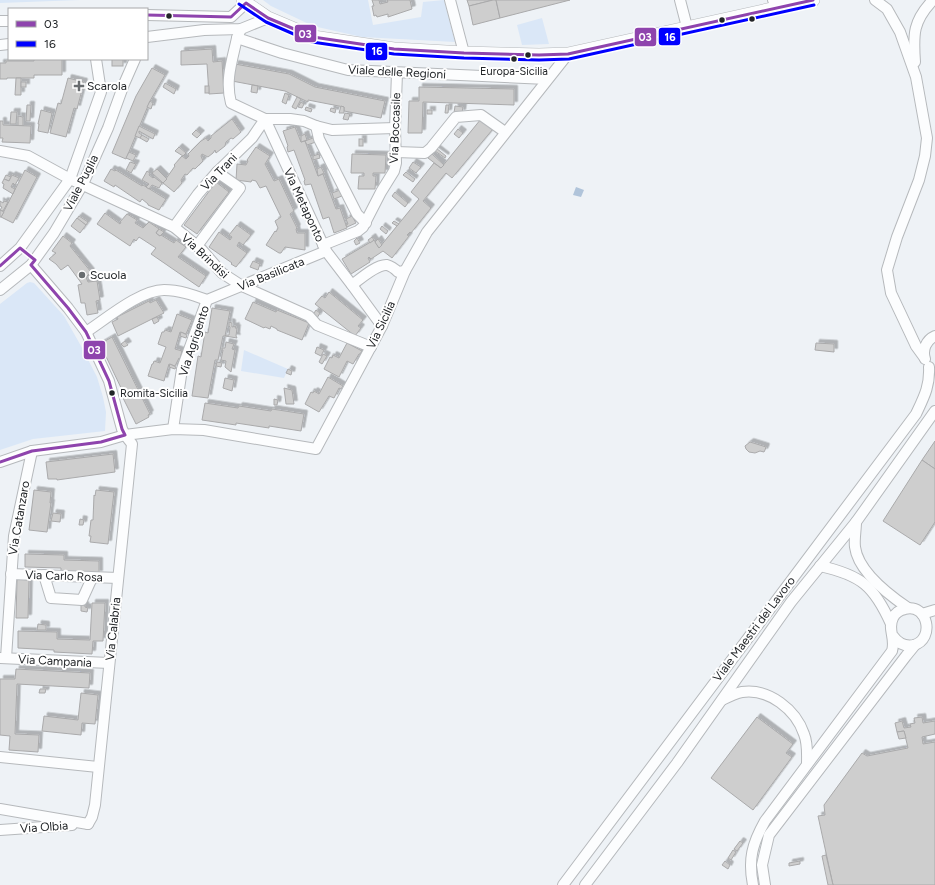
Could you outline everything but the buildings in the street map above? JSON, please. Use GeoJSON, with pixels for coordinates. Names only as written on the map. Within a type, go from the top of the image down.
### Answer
{"type":"FeatureCollection","features":[{"type":"Feature","properties":{"kind":"main road"},"geometry":{"type":"LineString","coordinates":[[244,2],[268,18],[313,37],[394,48],[464,53],[540,55],[568,54],[813,0]]}},
{"type":"Feature","properties":{"kind":"street"},"geometry":{"type":"LineString","coordinates":[[450,0],[464,53]]}},
{"type":"Feature","properties":{"kind":"street"},"geometry":{"type":"LineString","coordinates":[[680,0],[687,27]]}},
{"type":"Feature","properties":{"kind":"street"},"geometry":{"type":"LineString","coordinates":[[773,0],[791,4]]}},
{"type":"Feature","properties":{"kind":"street"},"geometry":{"type":"LineString","coordinates":[[875,0],[886,9],[900,32],[916,77]]}},
{"type":"Feature","properties":{"kind":"street"},"geometry":{"type":"LineString","coordinates":[[932,368],[916,346],[890,293],[887,270],[897,237],[919,180],[925,156],[927,138],[916,77],[914,38],[917,23],[922,11],[933,0]]}},
{"type":"Feature","properties":{"kind":"street"},"geometry":{"type":"LineString","coordinates":[[148,15],[231,17],[244,2]]}},
{"type":"Feature","properties":{"kind":"street","name":"Viale delle Regioni"},"geometry":{"type":"LineString","coordinates":[[239,34],[268,18]]}},
{"type":"Feature","properties":{"kind":"street","name":"Viale delle Regioni"},"geometry":{"type":"LineString","coordinates":[[148,37],[204,30],[239,34],[282,53],[348,70],[547,79]]}},
{"type":"Feature","properties":{"kind":"street"},"geometry":{"type":"LineString","coordinates":[[239,34],[228,79],[228,92],[232,104],[265,119],[290,119],[304,121],[332,130],[395,128]]}},
{"type":"Feature","properties":{"kind":"street","name":"Via Sicilia"},"geometry":{"type":"LineString","coordinates":[[0,462],[32,451],[101,442],[125,435],[173,429],[204,430],[316,448],[382,326],[405,271],[427,232],[504,132],[568,54]]}},
{"type":"Feature","properties":{"kind":"street","name":"Viale Puglia"},"geometry":{"type":"LineString","coordinates":[[0,266],[20,248],[70,178],[101,92],[96,60]]}},
{"type":"Feature","properties":{"kind":"street","name":"Viale Puglia"},"geometry":{"type":"LineString","coordinates":[[0,290],[33,262],[54,233],[83,184],[136,60]]}},
{"type":"Feature","properties":{"kind":"street","name":"Via Boccasile"},"geometry":{"type":"LineString","coordinates":[[324,248],[358,231],[366,223],[381,192],[394,170],[396,152],[395,128],[397,72]]}},
{"type":"Feature","properties":{"kind":"street"},"geometry":{"type":"LineString","coordinates":[[101,92],[119,98]]}},
{"type":"Feature","properties":{"kind":"street"},"geometry":{"type":"LineString","coordinates":[[396,152],[425,153],[431,148],[456,117],[481,115],[504,132]]}},
{"type":"Feature","properties":{"kind":"street","name":"Via Trani"},"geometry":{"type":"LineString","coordinates":[[174,227],[198,194],[217,172],[240,150],[265,119]]}},
{"type":"Feature","properties":{"kind":"street","name":"Via Metaponto"},"geometry":{"type":"LineString","coordinates":[[265,119],[324,248],[382,326]]}},
{"type":"Feature","properties":{"kind":"street"},"geometry":{"type":"LineString","coordinates":[[316,126],[319,139],[357,214],[366,223]]}},
{"type":"Feature","properties":{"kind":"street","name":"Via Brindisi"},"geometry":{"type":"LineString","coordinates":[[0,151],[28,156],[70,178],[174,227],[202,250],[222,273],[242,286],[309,316],[317,326],[371,347]]}},
{"type":"Feature","properties":{"kind":"street"},"geometry":{"type":"LineString","coordinates":[[197,246],[240,188],[217,172]]}},
{"type":"Feature","properties":{"kind":"street","name":"Via Calabria"},"geometry":{"type":"LineString","coordinates":[[20,248],[33,262],[86,332],[109,381],[122,429],[132,444],[95,805],[92,817],[88,824]]}},
{"type":"Feature","properties":{"kind":"street","name":"Via Basilicata"},"geometry":{"type":"LineString","coordinates":[[207,300],[242,286],[324,248]]}},
{"type":"Feature","properties":{"kind":"street"},"geometry":{"type":"LineString","coordinates":[[8,259],[21,273]]}},
{"type":"Feature","properties":{"kind":"street"},"geometry":{"type":"LineString","coordinates":[[352,285],[379,267],[386,265],[398,272],[405,271]]}},
{"type":"Feature","properties":{"kind":"street"},"geometry":{"type":"LineString","coordinates":[[86,332],[126,304],[146,294],[164,290],[185,293],[207,300]]}},
{"type":"Feature","properties":{"kind":"street","name":"Via Agrigento"},"geometry":{"type":"LineString","coordinates":[[173,429],[182,369],[207,300]]}},
{"type":"Feature","properties":{"kind":"street"},"geometry":{"type":"LineString","coordinates":[[924,358],[926,344],[935,336]]}},
{"type":"Feature","properties":{"kind":"street","name":"Viale Maestri del Lavoro"},"geometry":{"type":"LineString","coordinates":[[563,885],[916,414],[926,392],[932,368]]}},
{"type":"Feature","properties":{"kind":"street","name":"Viale Maestri del Lavoro"},"geometry":{"type":"LineString","coordinates":[[585,885],[677,763],[791,602],[856,522],[935,411]]}},
{"type":"Feature","properties":{"kind":"street","name":"Via Catanzaro"},"geometry":{"type":"LineString","coordinates":[[3,658],[14,536],[32,451]]}},
{"type":"Feature","properties":{"kind":"street"},"geometry":{"type":"LineString","coordinates":[[856,522],[855,548],[859,562],[869,575],[887,592],[908,608]]}},
{"type":"Feature","properties":{"kind":"street"},"geometry":{"type":"LineString","coordinates":[[753,885],[750,860],[756,836],[765,821],[892,651],[894,644],[890,624],[884,608],[875,594],[861,580],[837,569],[820,566]]}},
{"type":"Feature","properties":{"kind":"street","name":"Via Carlo Rosa"},"geometry":{"type":"LineString","coordinates":[[11,574],[118,578]]}},
{"type":"Feature","properties":{"kind":"street"},"geometry":{"type":"LineString","coordinates":[[44,575],[51,598],[82,600],[92,578]]}},
{"type":"Feature","properties":{"kind":"street"},"geometry":{"type":"LineString","coordinates":[[890,624],[896,613],[908,608],[913,608],[922,614],[928,623],[925,638]]}},
{"type":"Feature","properties":{"kind":"street"},"geometry":{"type":"LineString","coordinates":[[922,614],[935,610]]}},
{"type":"Feature","properties":{"kind":"street"},"geometry":{"type":"LineString","coordinates":[[765,885],[762,865],[769,835],[915,645],[935,633]]}},
{"type":"Feature","properties":{"kind":"street"},"geometry":{"type":"LineString","coordinates":[[893,636],[902,645],[915,645]]}},
{"type":"Feature","properties":{"kind":"street","name":"Via Campania"},"geometry":{"type":"LineString","coordinates":[[3,658],[109,663]]}},
{"type":"Feature","properties":{"kind":"street"},"geometry":{"type":"LineString","coordinates":[[722,700],[742,692],[758,692],[775,699],[787,707],[796,717],[804,733],[807,746],[807,764]]}},
{"type":"Feature","properties":{"kind":"street"},"geometry":{"type":"LineString","coordinates":[[0,757],[98,767]]}},
{"type":"Feature","properties":{"kind":"street"},"geometry":{"type":"LineString","coordinates":[[0,809],[88,824]]}},
{"type":"Feature","properties":{"kind":"street","name":"Via Olbia"},"geometry":{"type":"LineString","coordinates":[[0,830],[88,824]]}},
{"type":"Feature","properties":{"kind":"shaded area"},"geometry":{"type":"Polygon","coordinates":[[[0,0],[80,0],[0,3],[0,0]]]}},
{"type":"Feature","properties":{"kind":"shaded area"},"geometry":{"type":"Polygon","coordinates":[[[263,0],[368,0],[373,25],[421,17],[423,2],[444,0],[455,42],[362,37],[313,26],[271,6],[263,0]]]}},
{"type":"Feature","properties":{"kind":"shaded area"},"geometry":{"type":"Polygon","coordinates":[[[542,18],[549,44],[522,45],[517,25],[542,18]]]}},
{"type":"Feature","properties":{"kind":"shaded area"},"geometry":{"type":"Polygon","coordinates":[[[576,187],[584,190],[581,197],[573,195],[576,187]]]}},
{"type":"Feature","properties":{"kind":"shaded area"},"geometry":{"type":"Polygon","coordinates":[[[30,282],[34,283],[64,316],[97,377],[106,412],[105,431],[33,439],[0,450],[0,304],[30,282]]]}},
{"type":"Feature","properties":{"kind":"shaded area"},"geometry":{"type":"Polygon","coordinates":[[[244,350],[288,369],[284,378],[241,371],[244,350]]]}},
{"type":"Feature","properties":{"kind":"transit line","name":"03"},"geometry":{"type":"LineString","coordinates":[[148,15],[231,17],[246,3],[268,18],[313,37],[394,49],[539,55],[568,54],[813,0]]}},
{"type":"Feature","properties":{"kind":"transit line","name":"16"},"geometry":{"type":"LineString","coordinates":[[239,4],[266,22],[312,42],[394,54],[539,60],[569,59],[814,5]]}},
{"type":"Feature","properties":{"kind":"transit line","name":"03"},"geometry":{"type":"LineString","coordinates":[[0,266],[20,248],[35,260],[31,265],[68,308],[86,332],[109,381],[125,435],[101,442],[32,451],[0,462]]}},
{"type":"Feature","properties":{"kind":"place","name":"Europa-Sicilia"},"geometry":{"type":"Point","coordinates":[514,59]}},
{"type":"Feature","properties":{"kind":"place","name":"Scarola"},"geometry":{"type":"Point","coordinates":[79,86]}},
{"type":"Feature","properties":{"kind":"place","name":"Scuola"},"geometry":{"type":"Point","coordinates":[82,275]}},
{"type":"Feature","properties":{"kind":"place","name":"Romita-Sicilia"},"geometry":{"type":"Point","coordinates":[112,393]}}]}
